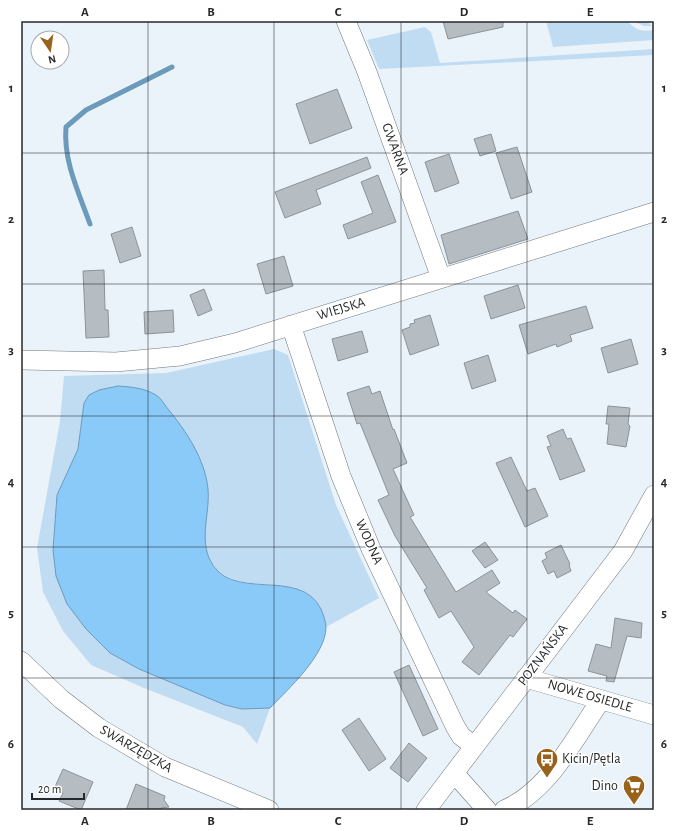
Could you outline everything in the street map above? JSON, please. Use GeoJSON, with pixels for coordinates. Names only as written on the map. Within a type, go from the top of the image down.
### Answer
{"type":"FeatureCollection","features":[{"type":"Feature","properties":{"kind":"street","name":"GWARNA"},"geometry":{"type":"LineString","coordinates":[[346,21],[367,72],[441,278]]}},
{"type":"Feature","properties":{"kind":"street","name":"WIEJSKA"},"geometry":{"type":"LineString","coordinates":[[21,360],[116,362],[180,356],[235,343],[654,212]]}},
{"type":"Feature","properties":{"kind":"street","name":"WODNA"},"geometry":{"type":"LineString","coordinates":[[291,325],[341,476],[371,549],[455,726],[461,736],[474,746]]}},
{"type":"Feature","properties":{"kind":"street","name":"POZNAŃSKA"},"geometry":{"type":"LineString","coordinates":[[426,810],[623,551],[654,495]]}},
{"type":"Feature","properties":{"kind":"street","name":"SWARZĘDZKA"},"geometry":{"type":"LineString","coordinates":[[21,661],[61,699],[100,728],[165,767],[269,810]]}},
{"type":"Feature","properties":{"kind":"street","name":"NOWE OSIEDLE"},"geometry":{"type":"LineString","coordinates":[[526,678],[654,715]]}},
{"type":"Feature","properties":{"kind":"street"},"geometry":{"type":"LineString","coordinates":[[504,810],[523,801],[547,779],[601,700]]}},
{"type":"Feature","properties":{"kind":"street"},"geometry":{"type":"LineString","coordinates":[[454,773],[487,810]]}},
{"type":"Feature","properties":{"kind":"shaded area"},"geometry":{"type":"Polygon","coordinates":[[[546,21],[628,21],[639,30],[654,30],[654,40],[553,47],[546,21]]]}},
{"type":"Feature","properties":{"kind":"shaded area"},"geometry":{"type":"Polygon","coordinates":[[[633,21],[647,21],[652,26],[644,26],[633,21]]]}},
{"type":"Feature","properties":{"kind":"shaded area"},"geometry":{"type":"Polygon","coordinates":[[[425,27],[431,32],[440,63],[654,49],[654,55],[379,69],[367,40],[425,27]]]}},
{"type":"Feature","properties":{"kind":"shaded area"},"geometry":{"type":"Polygon","coordinates":[[[274,349],[288,355],[336,505],[379,598],[326,627],[322,614],[287,592],[272,585],[239,581],[229,578],[220,572],[212,563],[207,552],[205,540],[207,488],[205,476],[197,454],[185,434],[157,396],[84,403],[78,449],[57,495],[53,550],[110,653],[139,669],[225,705],[243,709],[270,708],[257,744],[243,727],[144,688],[91,665],[63,631],[43,592],[37,548],[60,421],[64,376],[166,373],[274,349]]]}},
{"type":"Feature","properties":{"kind":"water"},"geometry":{"type":"Polygon","coordinates":[[[118,386],[142,389],[158,396],[194,446],[203,467],[208,489],[205,533],[206,550],[209,558],[219,572],[232,580],[297,589],[311,596],[321,609],[326,627],[320,649],[305,671],[270,708],[242,709],[225,705],[139,669],[110,653],[86,629],[67,604],[56,576],[53,550],[57,495],[78,449],[84,403],[89,395],[99,390],[118,386]]]}},
{"type":"Feature","properties":{"kind":"building"},"geometry":{"type":"Polygon","coordinates":[[[443,21],[503,21],[503,27],[448,39],[443,21]]]}},
{"type":"Feature","properties":{"kind":"building"},"geometry":{"type":"Polygon","coordinates":[[[337,89],[352,128],[310,144],[296,104],[337,89]]]}},
{"type":"Feature","properties":{"kind":"building"},"geometry":{"type":"Polygon","coordinates":[[[491,134],[496,151],[480,156],[474,139],[491,134]]]}},
{"type":"Feature","properties":{"kind":"building"},"geometry":{"type":"Polygon","coordinates":[[[517,147],[532,192],[511,199],[496,153],[517,147]]]}},
{"type":"Feature","properties":{"kind":"building"},"geometry":{"type":"Polygon","coordinates":[[[449,154],[459,183],[435,192],[425,162],[449,154]]]}},
{"type":"Feature","properties":{"kind":"building"},"geometry":{"type":"Polygon","coordinates":[[[367,157],[371,168],[316,190],[321,204],[285,218],[275,192],[367,157]]]}},
{"type":"Feature","properties":{"kind":"building"},"geometry":{"type":"Polygon","coordinates":[[[378,175],[396,222],[348,239],[343,225],[373,213],[361,182],[378,175]]]}},
{"type":"Feature","properties":{"kind":"building"},"geometry":{"type":"Polygon","coordinates":[[[518,211],[528,239],[449,264],[441,235],[518,211]]]}},
{"type":"Feature","properties":{"kind":"building"},"geometry":{"type":"Polygon","coordinates":[[[132,227],[141,256],[120,263],[111,234],[132,227]]]}},
{"type":"Feature","properties":{"kind":"building"},"geometry":{"type":"Polygon","coordinates":[[[284,256],[293,286],[266,294],[257,264],[284,256]]]}},
{"type":"Feature","properties":{"kind":"building"},"geometry":{"type":"Polygon","coordinates":[[[104,270],[105,310],[108,310],[109,337],[86,338],[83,271],[104,270]]]}},
{"type":"Feature","properties":{"kind":"building"},"geometry":{"type":"Polygon","coordinates":[[[518,285],[525,308],[491,319],[484,296],[518,285]]]}},
{"type":"Feature","properties":{"kind":"building"},"geometry":{"type":"Polygon","coordinates":[[[204,289],[212,310],[198,316],[190,295],[204,289]]]}},
{"type":"Feature","properties":{"kind":"building"},"geometry":{"type":"Polygon","coordinates":[[[586,306],[593,328],[570,335],[572,341],[557,347],[556,344],[528,354],[519,325],[586,306]]]}},
{"type":"Feature","properties":{"kind":"building"},"geometry":{"type":"Polygon","coordinates":[[[173,310],[174,332],[145,334],[144,312],[173,310]]]}},
{"type":"Feature","properties":{"kind":"building"},"geometry":{"type":"Polygon","coordinates":[[[430,315],[439,345],[410,355],[402,330],[410,327],[410,324],[415,323],[414,320],[430,315]]]}},
{"type":"Feature","properties":{"kind":"building"},"geometry":{"type":"Polygon","coordinates":[[[362,331],[368,352],[338,361],[332,339],[362,331]]]}},
{"type":"Feature","properties":{"kind":"building"},"geometry":{"type":"Polygon","coordinates":[[[631,339],[638,364],[608,373],[601,348],[631,339]]]}},
{"type":"Feature","properties":{"kind":"building"},"geometry":{"type":"Polygon","coordinates":[[[488,355],[496,381],[472,389],[464,363],[488,355]]]}},
{"type":"Feature","properties":{"kind":"building"},"geometry":{"type":"Polygon","coordinates":[[[369,386],[372,394],[380,391],[393,430],[394,429],[407,463],[393,469],[414,515],[410,517],[456,592],[492,570],[500,583],[486,592],[513,613],[515,610],[527,619],[513,637],[510,635],[479,675],[462,662],[474,647],[451,611],[439,618],[424,590],[427,588],[395,536],[378,500],[389,495],[360,423],[357,424],[347,393],[369,386]]]}},
{"type":"Feature","properties":{"kind":"building"},"geometry":{"type":"Polygon","coordinates":[[[608,406],[630,408],[628,424],[630,426],[626,447],[607,444],[609,424],[606,424],[608,406]]]}},
{"type":"Feature","properties":{"kind":"building"},"geometry":{"type":"Polygon","coordinates":[[[563,429],[567,439],[571,438],[585,471],[560,480],[547,447],[551,446],[547,436],[563,429]]]}},
{"type":"Feature","properties":{"kind":"building"},"geometry":{"type":"Polygon","coordinates":[[[511,457],[527,491],[535,488],[548,516],[525,527],[496,463],[511,457]]]}},
{"type":"Feature","properties":{"kind":"building"},"geometry":{"type":"Polygon","coordinates":[[[485,542],[498,560],[485,568],[472,551],[485,542]]]}},
{"type":"Feature","properties":{"kind":"building"},"geometry":{"type":"Polygon","coordinates":[[[561,545],[570,564],[571,571],[557,578],[554,571],[548,574],[542,561],[547,558],[545,553],[561,545]]]}},
{"type":"Feature","properties":{"kind":"building"},"geometry":{"type":"Polygon","coordinates":[[[615,618],[642,623],[641,638],[627,636],[614,682],[606,681],[607,676],[588,671],[596,644],[611,648],[615,618]]]}},
{"type":"Feature","properties":{"kind":"building"},"geometry":{"type":"Polygon","coordinates":[[[409,665],[438,729],[423,736],[394,672],[409,665]]]}},
{"type":"Feature","properties":{"kind":"building"},"geometry":{"type":"Polygon","coordinates":[[[359,718],[386,759],[369,771],[342,730],[359,718]]]}},
{"type":"Feature","properties":{"kind":"building"},"geometry":{"type":"Polygon","coordinates":[[[409,743],[427,758],[408,782],[390,768],[409,743]]]}},
{"type":"Feature","properties":{"kind":"building"},"geometry":{"type":"Polygon","coordinates":[[[63,769],[93,782],[81,810],[59,801],[63,793],[54,789],[63,769]]]}},
{"type":"Feature","properties":{"kind":"building"},"geometry":{"type":"Polygon","coordinates":[[[136,784],[165,796],[164,800],[169,807],[161,808],[160,810],[126,810],[136,784]]]}},
{"type":"Feature","properties":{"kind":"waterway"},"geometry":{"type":"LineString","coordinates":[[90,224],[69,164],[66,127],[86,110],[172,67]]}},
{"type":"Feature","properties":{"kind":"place","name":"Kicin/Pętla"},"geometry":{"type":"Point","coordinates":[547,778]}},
{"type":"Feature","properties":{"kind":"place","name":"Dino"},"geometry":{"type":"Point","coordinates":[634,806]}}]}
